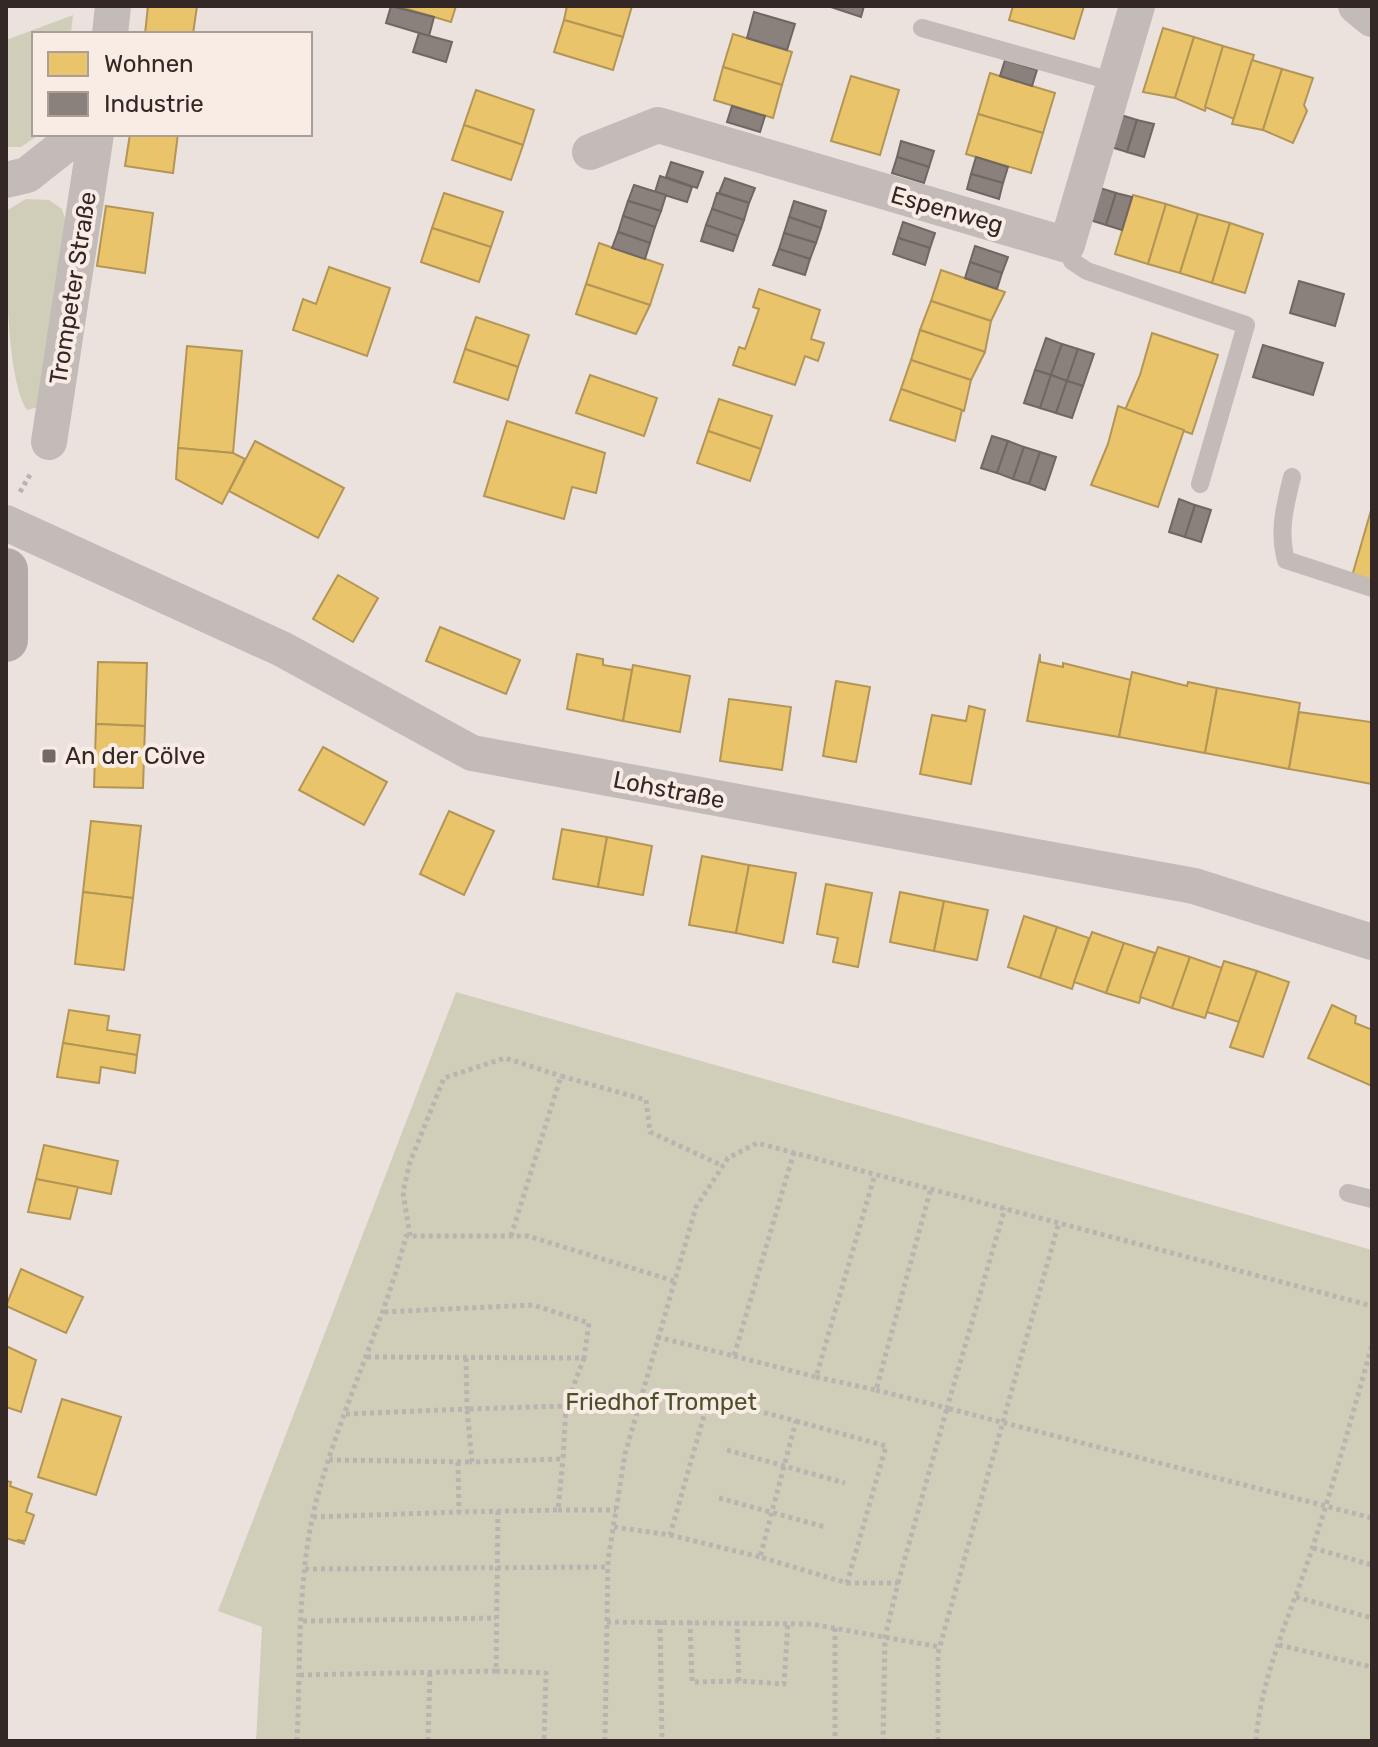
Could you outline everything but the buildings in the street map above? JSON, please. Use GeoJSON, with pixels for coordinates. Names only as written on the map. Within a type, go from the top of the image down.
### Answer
{"type":"FeatureCollection","features":[{"type":"Feature","properties":{"kind":"street"},"geometry":{"type":"LineString","coordinates":[[110,32],[113,6]]}},
{"type":"Feature","properties":{"kind":"street"},"geometry":{"type":"LineString","coordinates":[[1067,245],[1137,6]]}},
{"type":"Feature","properties":{"kind":"street"},"geometry":{"type":"LineString","coordinates":[[1356,6],[1372,19]]}},
{"type":"Feature","properties":{"kind":"street","name":"Espenweg"},"geometry":{"type":"LineString","coordinates":[[590,152],[658,125],[1067,245]]}},
{"type":"Feature","properties":{"kind":"street"},"geometry":{"type":"LineString","coordinates":[[6,180],[27,175],[76,136]]}},
{"type":"Feature","properties":{"kind":"street","name":"Trompeter Straße"},"geometry":{"type":"LineString","coordinates":[[49,442],[96,136]]}},
{"type":"Feature","properties":{"kind":"street","name":"Lohstraße"},"geometry":{"type":"LineString","coordinates":[[10,514],[282,649],[472,753],[1194,886],[1372,942]]}},
{"type":"Feature","properties":{"kind":"street"},"geometry":{"type":"LineString","coordinates":[[6,570],[6,640]]}},
{"type":"Feature","properties":{"kind":"lane"},"geometry":{"type":"LineString","coordinates":[[922,28],[1115,82]]}},
{"type":"Feature","properties":{"kind":"lane"},"geometry":{"type":"LineString","coordinates":[[1067,245],[1072,261],[1087,271],[1246,325],[1200,484]]}},
{"type":"Feature","properties":{"kind":"lane"},"geometry":{"type":"LineString","coordinates":[[1292,477],[1282,516],[1281,544],[1286,560],[1372,588]]}},
{"type":"Feature","properties":{"kind":"lane"},"geometry":{"type":"LineString","coordinates":[[1348,1193],[1372,1199]]}},
{"type":"Feature","properties":{"kind":"path"},"geometry":{"type":"LineString","coordinates":[[10,514],[49,442]]}},
{"type":"Feature","properties":{"kind":"path"},"geometry":{"type":"LineString","coordinates":[[410,1236],[403,1192],[410,1162],[444,1078],[505,1058],[646,1100],[650,1132],[723,1166]]}},
{"type":"Feature","properties":{"kind":"path"},"geometry":{"type":"LineString","coordinates":[[511,1236],[561,1076]]}},
{"type":"Feature","properties":{"kind":"path"},"geometry":{"type":"LineString","coordinates":[[605,1741],[609,1567],[625,1454],[696,1207],[728,1158],[757,1143],[1372,1306]]}},
{"type":"Feature","properties":{"kind":"path"},"geometry":{"type":"LineString","coordinates":[[734,1356],[794,1152]]}},
{"type":"Feature","properties":{"kind":"path"},"geometry":{"type":"LineString","coordinates":[[816,1377],[875,1174]]}},
{"type":"Feature","properties":{"kind":"path"},"geometry":{"type":"LineString","coordinates":[[876,1390],[931,1188]]}},
{"type":"Feature","properties":{"kind":"path"},"geometry":{"type":"LineString","coordinates":[[883,1741],[885,1637],[1005,1208]]}},
{"type":"Feature","properties":{"kind":"path"},"geometry":{"type":"LineString","coordinates":[[938,1741],[940,1647],[1059,1222]]}},
{"type":"Feature","properties":{"kind":"path"},"geometry":{"type":"LineString","coordinates":[[297,1741],[305,1569],[313,1517],[329,1460],[383,1312],[406,1236],[528,1236],[674,1281]]}},
{"type":"Feature","properties":{"kind":"path"},"geometry":{"type":"LineString","coordinates":[[383,1312],[533,1305],[589,1323],[584,1358],[566,1406],[558,1510]]}},
{"type":"Feature","properties":{"kind":"path"},"geometry":{"type":"LineString","coordinates":[[657,1337],[1003,1421],[1372,1518]]}},
{"type":"Feature","properties":{"kind":"path"},"geometry":{"type":"LineString","coordinates":[[1256,1741],[1258,1720],[1279,1645],[1313,1548],[1372,1345]]}},
{"type":"Feature","properties":{"kind":"path"},"geometry":{"type":"LineString","coordinates":[[367,1357],[584,1358]]}},
{"type":"Feature","properties":{"kind":"path"},"geometry":{"type":"LineString","coordinates":[[466,1357],[472,1462]]}},
{"type":"Feature","properties":{"kind":"path"},"geometry":{"type":"LineString","coordinates":[[670,1535],[709,1398],[796,1421],[886,1446],[847,1583]]}},
{"type":"Feature","properties":{"kind":"path"},"geometry":{"type":"LineString","coordinates":[[346,1414],[566,1406]]}},
{"type":"Feature","properties":{"kind":"path"},"geometry":{"type":"LineString","coordinates":[[760,1557],[796,1421]]}},
{"type":"Feature","properties":{"kind":"path"},"geometry":{"type":"LineString","coordinates":[[727,1450],[845,1483]]}},
{"type":"Feature","properties":{"kind":"path"},"geometry":{"type":"LineString","coordinates":[[329,1460],[472,1462],[563,1459]]}},
{"type":"Feature","properties":{"kind":"path"},"geometry":{"type":"LineString","coordinates":[[458,1462],[459,1512]]}},
{"type":"Feature","properties":{"kind":"path"},"geometry":{"type":"LineString","coordinates":[[719,1498],[825,1527]]}},
{"type":"Feature","properties":{"kind":"path"},"geometry":{"type":"LineString","coordinates":[[313,1517],[616,1510]]}},
{"type":"Feature","properties":{"kind":"path"},"geometry":{"type":"LineString","coordinates":[[496,1671],[498,1511]]}},
{"type":"Feature","properties":{"kind":"path"},"geometry":{"type":"LineString","coordinates":[[614,1527],[670,1535],[847,1583],[898,1583]]}},
{"type":"Feature","properties":{"kind":"path"},"geometry":{"type":"LineString","coordinates":[[1313,1548],[1372,1565]]}},
{"type":"Feature","properties":{"kind":"path"},"geometry":{"type":"LineString","coordinates":[[305,1569],[609,1567]]}},
{"type":"Feature","properties":{"kind":"path"},"geometry":{"type":"LineString","coordinates":[[1296,1597],[1372,1618]]}},
{"type":"Feature","properties":{"kind":"path"},"geometry":{"type":"LineString","coordinates":[[303,1621],[496,1618]]}},
{"type":"Feature","properties":{"kind":"path"},"geometry":{"type":"LineString","coordinates":[[660,1621],[662,1741]]}},
{"type":"Feature","properties":{"kind":"path"},"geometry":{"type":"LineString","coordinates":[[690,1621],[692,1682],[784,1684],[788,1623]]}},
{"type":"Feature","properties":{"kind":"path"},"geometry":{"type":"LineString","coordinates":[[737,1621],[739,1681]]}},
{"type":"Feature","properties":{"kind":"path"},"geometry":{"type":"LineString","coordinates":[[607,1622],[788,1623],[940,1647]]}},
{"type":"Feature","properties":{"kind":"path"},"geometry":{"type":"LineString","coordinates":[[835,1628],[835,1741]]}},
{"type":"Feature","properties":{"kind":"path"},"geometry":{"type":"LineString","coordinates":[[1279,1645],[1372,1667]]}},
{"type":"Feature","properties":{"kind":"path"},"geometry":{"type":"LineString","coordinates":[[300,1675],[496,1671],[546,1673],[544,1741]]}},
{"type":"Feature","properties":{"kind":"path"},"geometry":{"type":"LineString","coordinates":[[428,1741],[430,1672]]}},
{"type":"Feature","properties":{"kind":"green space"},"geometry":{"type":"Polygon","coordinates":[[[73,15],[71,32],[32,32],[32,136],[37,136],[21,147],[6,147],[6,40],[73,15]]]}},
{"type":"Feature","properties":{"kind":"green space"},"geometry":{"type":"Polygon","coordinates":[[[26,199],[49,200],[62,209],[69,231],[42,406],[27,410],[14,371],[6,230],[6,211],[26,199]]]}},
{"type":"Feature","properties":{"kind":"green space","name":"Friedhof Trompet"},"geometry":{"type":"Polygon","coordinates":[[[456,992],[1372,1250],[1372,1741],[256,1741],[262,1627],[218,1611],[456,992]]]}},
{"type":"Feature","properties":{"kind":"place","name":"An der Cölve"},"geometry":{"type":"Point","coordinates":[49,756]}}]}
